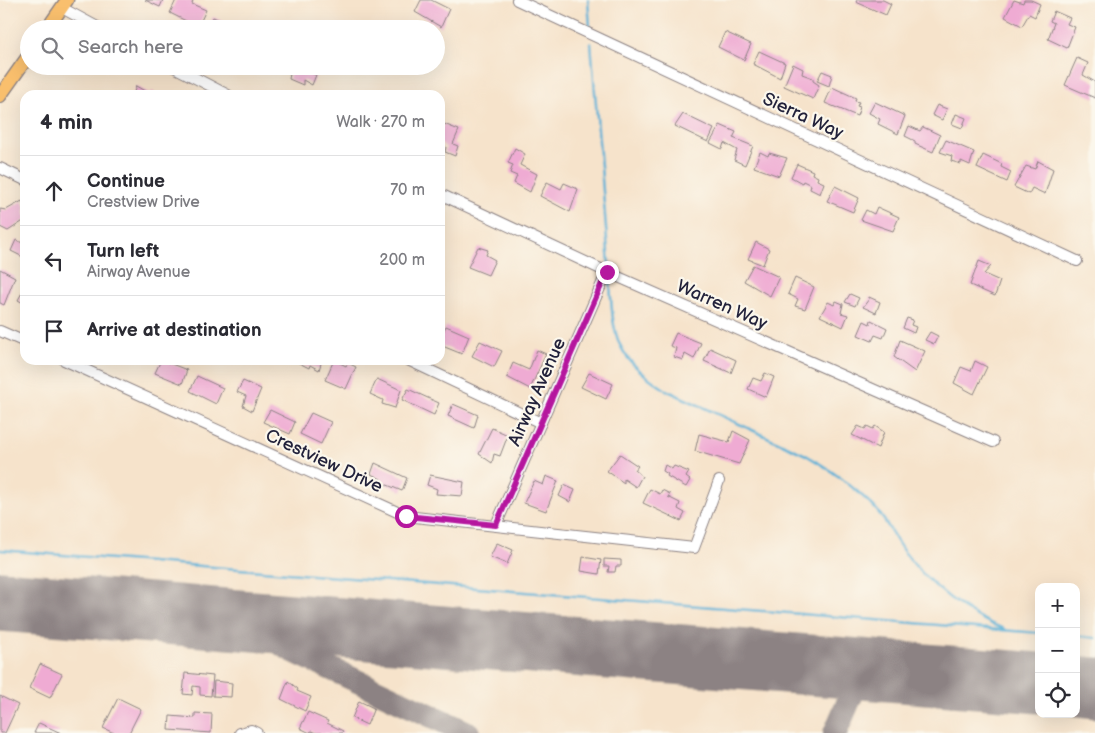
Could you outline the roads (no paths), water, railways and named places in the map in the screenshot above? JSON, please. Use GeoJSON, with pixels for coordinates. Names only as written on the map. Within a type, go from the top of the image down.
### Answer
{"type":"FeatureCollection","features":[{"type":"Feature","properties":{"kind":"main road"},"geometry":{"type":"LineString","coordinates":[[53,20],[64,4]]}},
{"type":"Feature","properties":{"kind":"main road"},"geometry":{"type":"LineString","coordinates":[[0,96],[20,68]]}},
{"type":"Feature","properties":{"kind":"street","name":"Sierra Way"},"geometry":{"type":"LineString","coordinates":[[517,0],[1077,261]]}},
{"type":"Feature","properties":{"kind":"street"},"geometry":{"type":"LineString","coordinates":[[64,4],[88,20]]}},
{"type":"Feature","properties":{"kind":"street"},"geometry":{"type":"LineString","coordinates":[[189,75],[218,90]]}},
{"type":"Feature","properties":{"kind":"street"},"geometry":{"type":"LineString","coordinates":[[0,168],[20,178]]}},
{"type":"Feature","properties":{"kind":"street","name":"Warren Way"},"geometry":{"type":"LineString","coordinates":[[445,196],[607,272],[993,442]]}},
{"type":"Feature","properties":{"kind":"street","name":"Airway Avenue"},"geometry":{"type":"LineString","coordinates":[[496,525],[607,272]]}},
{"type":"Feature","properties":{"kind":"street"},"geometry":{"type":"LineString","coordinates":[[0,331],[20,340]]}},
{"type":"Feature","properties":{"kind":"street","name":"Crestview Drive"},"geometry":{"type":"LineString","coordinates":[[75,365],[406,516],[694,548],[719,480]]}},
{"type":"Feature","properties":{"kind":"street"},"geometry":{"type":"LineString","coordinates":[[419,365],[541,423]]}},
{"type":"Feature","properties":{"kind":"street"},"geometry":{"type":"LineString","coordinates":[[241,732],[251,730],[257,733]]}},
{"type":"Feature","properties":{"kind":"waterway"},"geometry":{"type":"LineString","coordinates":[[588,0],[590,27]]}},
{"type":"Feature","properties":{"kind":"waterway"},"geometry":{"type":"LineString","coordinates":[[591,43],[609,265]]}},
{"type":"Feature","properties":{"kind":"waterway"},"geometry":{"type":"LineString","coordinates":[[610,281],[616,332],[620,345],[636,367],[666,390],[806,455],[832,472],[873,506],[914,565],[937,587],[977,616],[1004,629]]}},
{"type":"Feature","properties":{"kind":"waterway"},"geometry":{"type":"LineString","coordinates":[[0,550],[1035,633]]}},
{"type":"Feature","properties":{"kind":"waterway"},"geometry":{"type":"LineString","coordinates":[[1080,636],[1095,638]]}}]}
